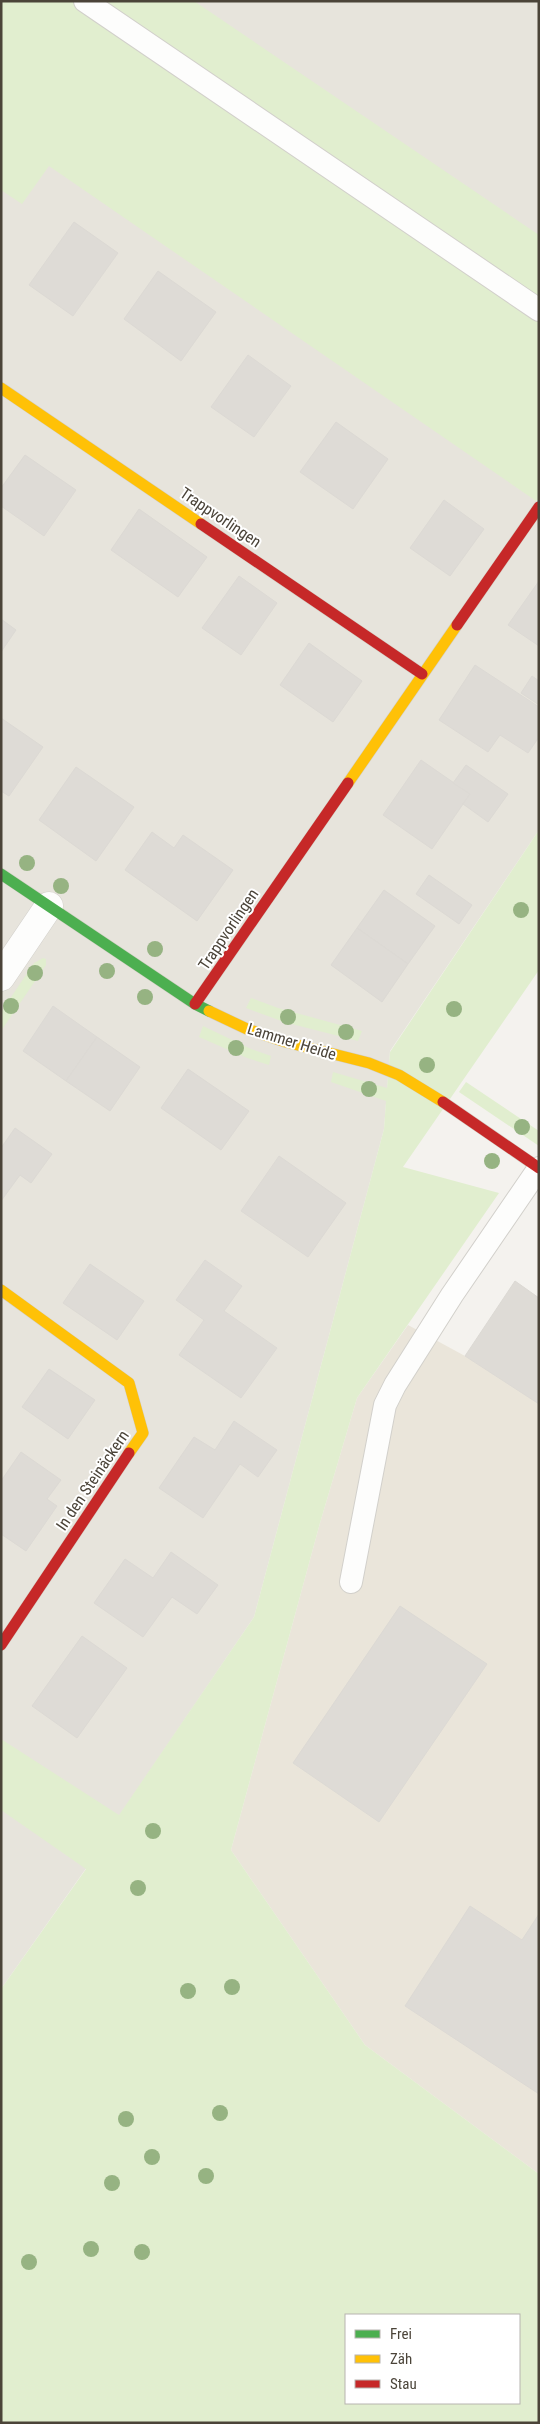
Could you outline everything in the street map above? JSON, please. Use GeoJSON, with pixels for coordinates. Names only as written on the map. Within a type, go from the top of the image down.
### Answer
{"type":"FeatureCollection","features":[{"type":"Feature","properties":{"kind":"street","name":"Trappvorlingen"},"geometry":{"type":"LineString","coordinates":[[1,388],[422,674]]}},
{"type":"Feature","properties":{"kind":"street","name":"Trappvorlingen"},"geometry":{"type":"LineString","coordinates":[[195,1004],[539,507]]}},
{"type":"Feature","properties":{"kind":"street","name":"Lammer Heide"},"geometry":{"type":"LineString","coordinates":[[1,874],[195,1004],[247,1029],[286,1042],[369,1063],[399,1075],[440,1100],[539,1168]]}},
{"type":"Feature","properties":{"kind":"street"},"geometry":{"type":"LineString","coordinates":[[1,977],[49,906]]}},
{"type":"Feature","properties":{"kind":"street","name":"In den Steinäckern"},"geometry":{"type":"LineString","coordinates":[[1,1290],[129,1383],[142,1433],[1,1645]]}},
{"type":"Feature","properties":{"kind":"lane"},"geometry":{"type":"LineString","coordinates":[[85,1],[539,310]]}},
{"type":"Feature","properties":{"kind":"lane"},"geometry":{"type":"LineString","coordinates":[[351,1582],[385,1405],[395,1385],[452,1295],[539,1168]]}},
{"type":"Feature","properties":{"kind":"shaded area"},"geometry":{"type":"Polygon","coordinates":[[[1,1],[539,1],[539,830],[390,1051],[384,1129],[254,1617],[119,1816],[94,1857],[1,1989],[1,1]]]}},
{"type":"Feature","properties":{"kind":"shaded area"},"geometry":{"type":"Polygon","coordinates":[[[515,1281],[539,1298],[539,2174],[365,2045],[231,1850],[320,1523],[357,1398],[408,1325],[465,1356],[515,1281]]]}},
{"type":"Feature","properties":{"kind":"green space"},"geometry":{"type":"Polygon","coordinates":[[[1,1],[194,1],[539,235],[539,503],[49,166],[22,204],[1,190],[1,1]]]}},
{"type":"Feature","properties":{"kind":"green space"},"geometry":{"type":"Polygon","coordinates":[[[539,830],[539,970],[403,1167],[499,1193],[357,1398],[320,1523],[231,1850],[365,2045],[539,2174],[539,2423],[1,2423],[1,1989],[86,1869],[1,1810],[1,1739],[119,1815],[254,1617],[384,1129],[386,1101],[331,1082],[333,1072],[387,1088],[390,1052],[539,830]]]}},
{"type":"Feature","properties":{"kind":"green space"},"geometry":{"type":"Polygon","coordinates":[[[43,958],[46,959],[46,965],[1,1031],[1,1012],[34,963],[43,958]]]}},
{"type":"Feature","properties":{"kind":"green space"},"geometry":{"type":"Polygon","coordinates":[[[251,998],[278,1008],[362,1031],[358,1041],[284,1022],[246,1008],[251,998]]]}},
{"type":"Feature","properties":{"kind":"green space"},"geometry":{"type":"Polygon","coordinates":[[[203,1026],[251,1049],[271,1056],[269,1065],[247,1058],[199,1037],[203,1026]]]}},
{"type":"Feature","properties":{"kind":"green space"},"geometry":{"type":"Polygon","coordinates":[[[466,1082],[539,1131],[539,1146],[459,1092],[466,1082]]]}},
{"type":"Feature","properties":{"kind":"building"},"geometry":{"type":"Polygon","coordinates":[[[74,222],[118,253],[73,316],[29,285],[74,222]]]}},
{"type":"Feature","properties":{"kind":"building"},"geometry":{"type":"Polygon","coordinates":[[[158,271],[216,312],[181,361],[124,319],[158,271]]]}},
{"type":"Feature","properties":{"kind":"building"},"geometry":{"type":"Polygon","coordinates":[[[248,355],[291,386],[254,437],[211,407],[248,355]]]}},
{"type":"Feature","properties":{"kind":"building"},"geometry":{"type":"Polygon","coordinates":[[[336,422],[388,459],[353,509],[300,472],[336,422]]]}},
{"type":"Feature","properties":{"kind":"building"},"geometry":{"type":"Polygon","coordinates":[[[25,455],[76,490],[44,536],[1,506],[1,488],[25,455]]]}},
{"type":"Feature","properties":{"kind":"building"},"geometry":{"type":"Polygon","coordinates":[[[444,500],[484,529],[450,576],[410,548],[444,500]]]}},
{"type":"Feature","properties":{"kind":"building"},"geometry":{"type":"Polygon","coordinates":[[[139,509],[207,557],[178,597],[111,550],[139,509]]]}},
{"type":"Feature","properties":{"kind":"building"},"geometry":{"type":"Polygon","coordinates":[[[239,576],[277,603],[241,655],[202,628],[239,576]]]}},
{"type":"Feature","properties":{"kind":"building"},"geometry":{"type":"Polygon","coordinates":[[[539,581],[539,646],[508,625],[539,581]]]}},
{"type":"Feature","properties":{"kind":"building"},"geometry":{"type":"Polygon","coordinates":[[[1,619],[16,630],[1,652],[1,619]]]}},
{"type":"Feature","properties":{"kind":"building"},"geometry":{"type":"Polygon","coordinates":[[[309,643],[362,681],[333,722],[280,685],[309,643]]]}},
{"type":"Feature","properties":{"kind":"building"},"geometry":{"type":"Polygon","coordinates":[[[475,665],[539,707],[539,737],[528,753],[500,735],[488,752],[439,720],[475,665]]]}},
{"type":"Feature","properties":{"kind":"building"},"geometry":{"type":"Polygon","coordinates":[[[532,676],[539,681],[539,705],[521,693],[532,676]]]}},
{"type":"Feature","properties":{"kind":"building"},"geometry":{"type":"Polygon","coordinates":[[[1,718],[43,747],[9,796],[1,791],[1,718]]]}},
{"type":"Feature","properties":{"kind":"building"},"geometry":{"type":"Polygon","coordinates":[[[421,760],[470,794],[432,849],[383,815],[421,760]]]}},
{"type":"Feature","properties":{"kind":"building"},"geometry":{"type":"Polygon","coordinates":[[[466,765],[508,794],[488,822],[463,804],[470,794],[453,783],[466,765]]]}},
{"type":"Feature","properties":{"kind":"building"},"geometry":{"type":"Polygon","coordinates":[[[76,767],[134,807],[96,861],[39,820],[76,767]]]}},
{"type":"Feature","properties":{"kind":"building"},"geometry":{"type":"Polygon","coordinates":[[[152,832],[174,848],[183,835],[233,870],[197,921],[125,870],[152,832]]]}},
{"type":"Feature","properties":{"kind":"building"},"geometry":{"type":"Polygon","coordinates":[[[429,875],[472,905],[459,924],[416,894],[429,875]]]}},
{"type":"Feature","properties":{"kind":"building"},"geometry":{"type":"Polygon","coordinates":[[[384,890],[435,926],[408,964],[357,928],[384,890]]]}},
{"type":"Feature","properties":{"kind":"building"},"geometry":{"type":"Polygon","coordinates":[[[357,928],[408,964],[382,1002],[331,965],[357,928]]]}},
{"type":"Feature","properties":{"kind":"building"},"geometry":{"type":"Polygon","coordinates":[[[53,1006],[97,1037],[66,1081],[23,1051],[53,1006]]]}},
{"type":"Feature","properties":{"kind":"building"},"geometry":{"type":"Polygon","coordinates":[[[97,1037],[140,1067],[110,1111],[66,1081],[97,1037]]]}},
{"type":"Feature","properties":{"kind":"building"},"geometry":{"type":"Polygon","coordinates":[[[188,1069],[249,1111],[221,1150],[161,1108],[188,1069]]]}},
{"type":"Feature","properties":{"kind":"building"},"geometry":{"type":"Polygon","coordinates":[[[15,1128],[52,1154],[31,1183],[20,1175],[1,1201],[1,1148],[15,1128]]]}},
{"type":"Feature","properties":{"kind":"building"},"geometry":{"type":"Polygon","coordinates":[[[279,1156],[346,1203],[308,1257],[241,1211],[279,1156]]]}},
{"type":"Feature","properties":{"kind":"building"},"geometry":{"type":"Polygon","coordinates":[[[205,1260],[242,1286],[224,1311],[277,1348],[241,1398],[179,1355],[204,1320],[176,1300],[205,1260]]]}},
{"type":"Feature","properties":{"kind":"building"},"geometry":{"type":"Polygon","coordinates":[[[90,1264],[144,1301],[117,1340],[63,1303],[90,1264]]]}},
{"type":"Feature","properties":{"kind":"building"},"geometry":{"type":"Polygon","coordinates":[[[515,1281],[539,1298],[539,1404],[465,1356],[515,1281]]]}},
{"type":"Feature","properties":{"kind":"building"},"geometry":{"type":"Polygon","coordinates":[[[49,1369],[95,1400],[68,1439],[22,1407],[49,1369]]]}},
{"type":"Feature","properties":{"kind":"building"},"geometry":{"type":"Polygon","coordinates":[[[234,1421],[277,1450],[258,1477],[240,1464],[203,1518],[159,1488],[194,1437],[215,1450],[234,1421]]]}},
{"type":"Feature","properties":{"kind":"building"},"geometry":{"type":"Polygon","coordinates":[[[21,1452],[61,1480],[47,1499],[57,1506],[26,1551],[1,1534],[1,1481],[21,1452]]]}},
{"type":"Feature","properties":{"kind":"building"},"geometry":{"type":"Polygon","coordinates":[[[171,1552],[218,1585],[197,1614],[172,1597],[143,1637],[94,1603],[125,1559],[153,1578],[171,1552]]]}},
{"type":"Feature","properties":{"kind":"building"},"geometry":{"type":"Polygon","coordinates":[[[400,1606],[487,1664],[379,1822],[293,1763],[400,1606]]]}},
{"type":"Feature","properties":{"kind":"building"},"geometry":{"type":"Polygon","coordinates":[[[82,1636],[127,1668],[77,1738],[32,1706],[82,1636]]]}},
{"type":"Feature","properties":{"kind":"building"},"geometry":{"type":"Polygon","coordinates":[[[470,1906],[522,1940],[539,1914],[539,2094],[405,2006],[470,1906]]]}},
{"type":"Feature","properties":{"kind":"traffic: fast"},"geometry":{"type":"LineString","coordinates":[[1,874],[195,1004],[209,1011]]}},
{"type":"Feature","properties":{"kind":"traffic: slow"},"geometry":{"type":"LineString","coordinates":[[1,388],[201,524]]}},
{"type":"Feature","properties":{"kind":"traffic: slow"},"geometry":{"type":"LineString","coordinates":[[348,783],[457,625]]}},
{"type":"Feature","properties":{"kind":"traffic: slow"},"geometry":{"type":"LineString","coordinates":[[209,1011],[247,1029],[286,1042],[369,1063],[399,1075],[443,1102]]}},
{"type":"Feature","properties":{"kind":"traffic: slow"},"geometry":{"type":"LineString","coordinates":[[1,1290],[129,1383],[143,1433],[129,1453]]}},
{"type":"Feature","properties":{"kind":"traffic: jam"},"geometry":{"type":"LineString","coordinates":[[457,625],[539,507]]}},
{"type":"Feature","properties":{"kind":"traffic: jam"},"geometry":{"type":"LineString","coordinates":[[201,524],[422,674]]}},
{"type":"Feature","properties":{"kind":"traffic: jam"},"geometry":{"type":"LineString","coordinates":[[195,1004],[348,783]]}},
{"type":"Feature","properties":{"kind":"traffic: jam"},"geometry":{"type":"LineString","coordinates":[[443,1102],[539,1168]]}},
{"type":"Feature","properties":{"kind":"traffic: jam"},"geometry":{"type":"LineString","coordinates":[[1,1645],[129,1453]]}}]}
